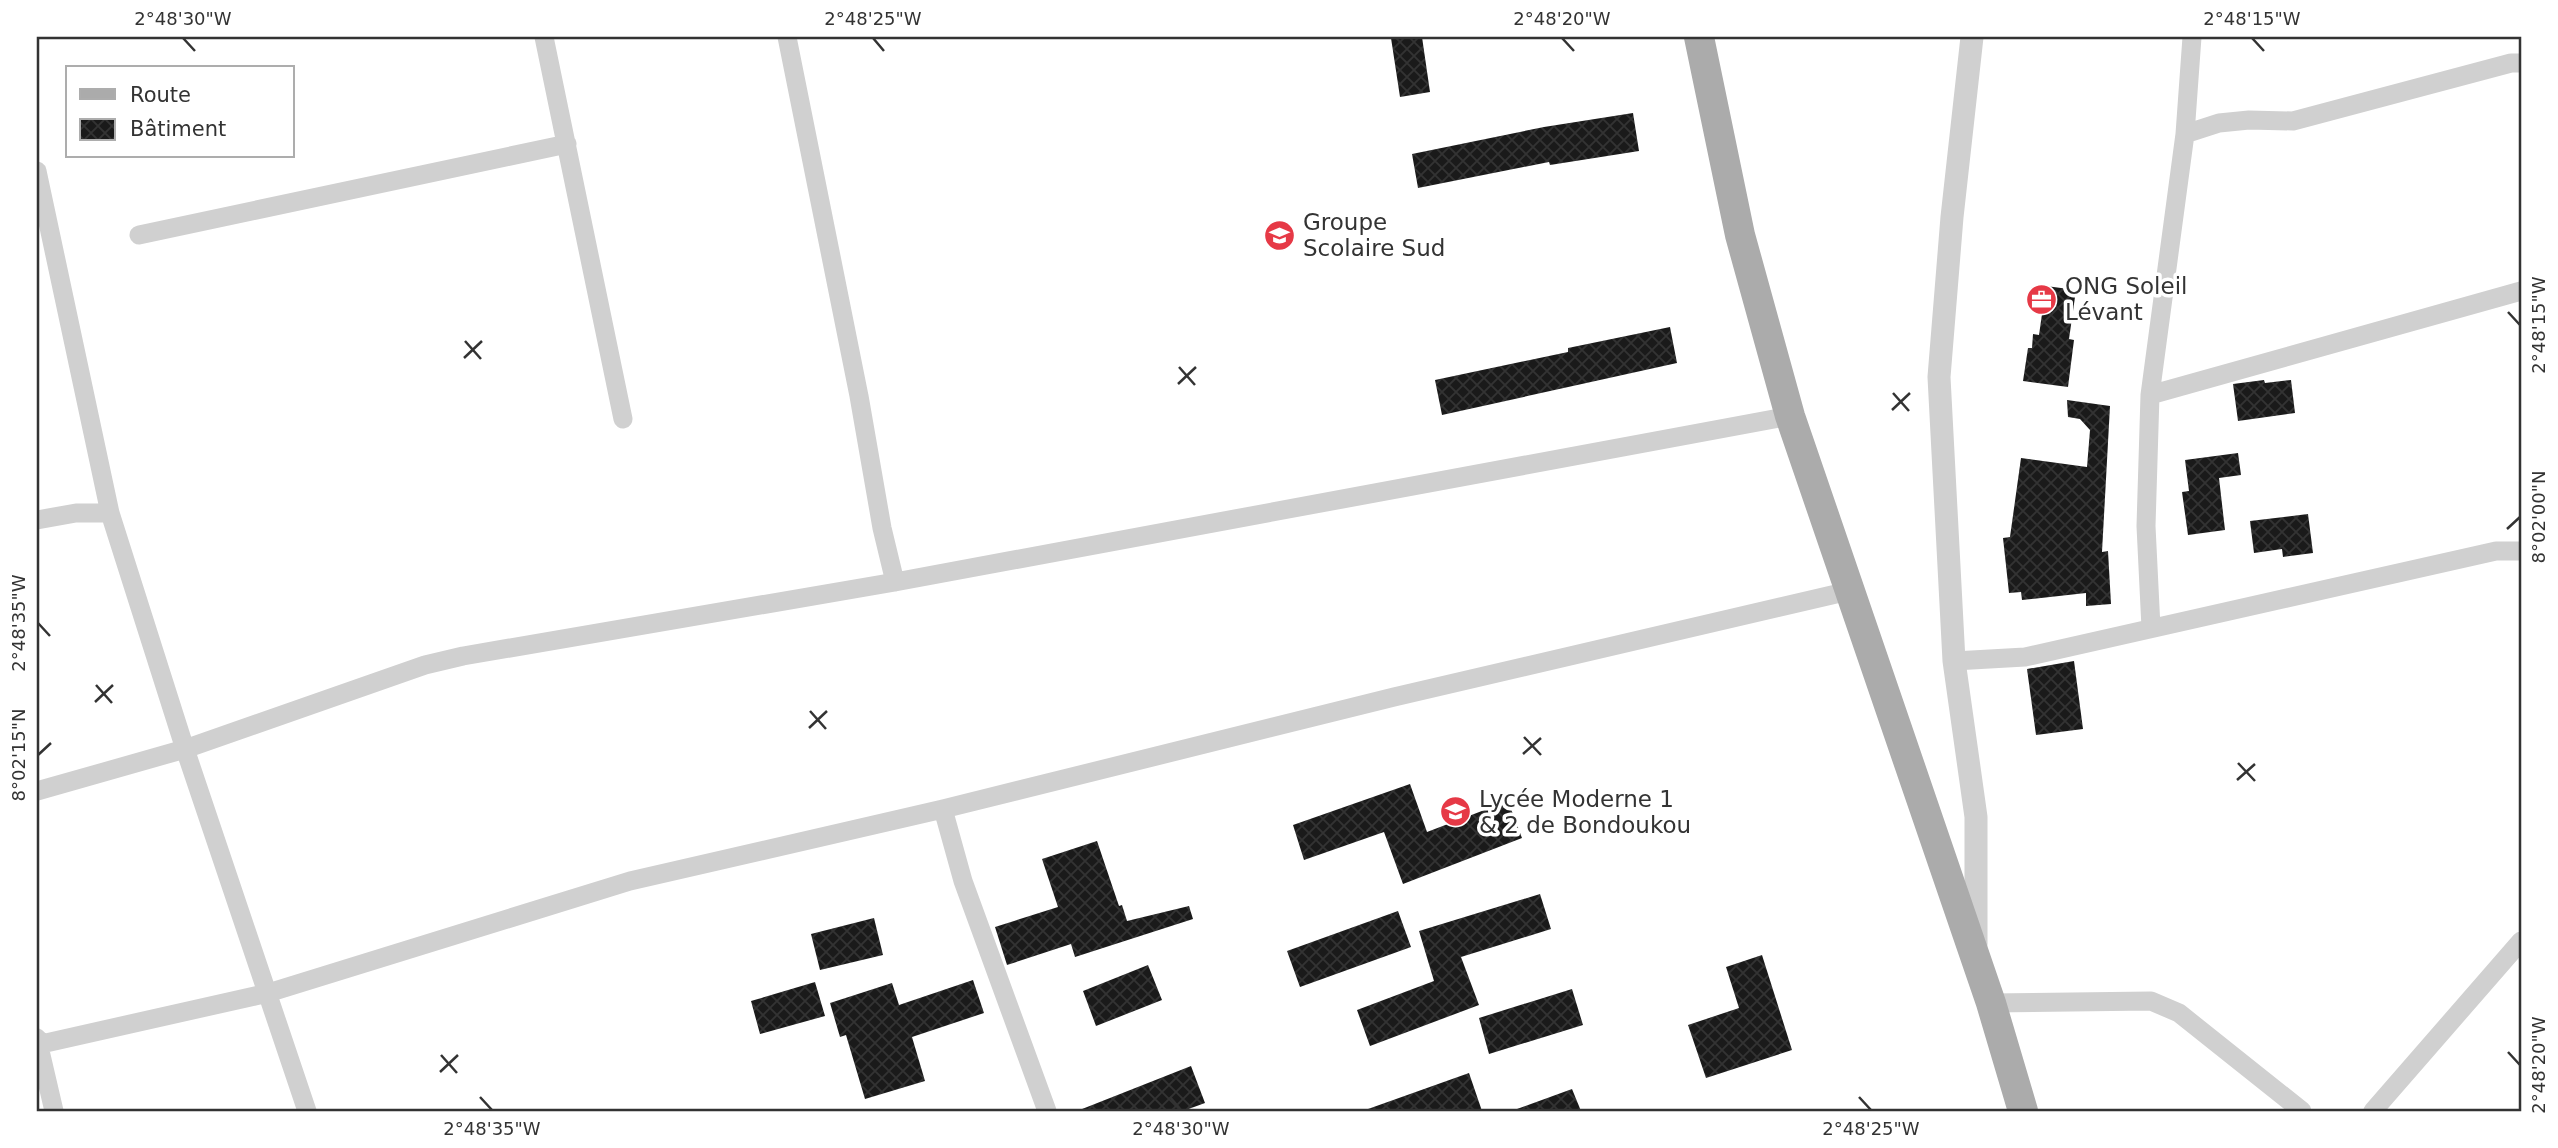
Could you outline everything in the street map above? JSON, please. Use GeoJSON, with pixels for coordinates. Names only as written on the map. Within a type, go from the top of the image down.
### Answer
{"type":"FeatureCollection","features":[{"type":"Feature","properties":{"kind":"main road"},"geometry":{"type":"LineString","coordinates":[[1699,37],[1740,235],[1790,416],[1992,1003],[2023,1111]]}},
{"type":"Feature","properties":{"kind":"street"},"geometry":{"type":"LineString","coordinates":[[544,37],[623,419]]}},
{"type":"Feature","properties":{"kind":"street"},"geometry":{"type":"LineString","coordinates":[[787,37],[859,396],[882,528],[895,582]]}},
{"type":"Feature","properties":{"kind":"street"},"geometry":{"type":"LineString","coordinates":[[1972,37],[1952,217],[1939,377],[1954,661],[1976,817],[1976,956]]}},
{"type":"Feature","properties":{"kind":"street"},"geometry":{"type":"LineString","coordinates":[[2151,628],[2146,526],[2150,395],[2185,134],[2192,37]]}},
{"type":"Feature","properties":{"kind":"street"},"geometry":{"type":"LineString","coordinates":[[2185,134],[2219,123],[2293,121],[2511,63],[2521,63]]}},
{"type":"Feature","properties":{"kind":"street"},"geometry":{"type":"LineString","coordinates":[[139,235],[567,144]]}},
{"type":"Feature","properties":{"kind":"street"},"geometry":{"type":"LineString","coordinates":[[37,171],[110,513],[185,748],[307,1111]]}},
{"type":"Feature","properties":{"kind":"street"},"geometry":{"type":"LineString","coordinates":[[2150,395],[2521,291]]}},
{"type":"Feature","properties":{"kind":"street"},"geometry":{"type":"LineString","coordinates":[[37,791],[185,748],[425,665],[463,656],[895,582],[1790,416]]}},
{"type":"Feature","properties":{"kind":"street"},"geometry":{"type":"LineString","coordinates":[[37,520],[76,513],[110,513]]}},
{"type":"Feature","properties":{"kind":"street"},"geometry":{"type":"LineString","coordinates":[[1954,661],[2025,657],[2496,551],[2521,551]]}},
{"type":"Feature","properties":{"kind":"street"},"geometry":{"type":"LineString","coordinates":[[54,1111],[37,1043],[268,993],[630,881],[943,809],[1394,697],[1849,591]]}},
{"type":"Feature","properties":{"kind":"street"},"geometry":{"type":"LineString","coordinates":[[943,809],[963,881],[1048,1111]]}},
{"type":"Feature","properties":{"kind":"street"},"geometry":{"type":"LineString","coordinates":[[2373,1111],[2517,954]]}},
{"type":"Feature","properties":{"kind":"street"},"geometry":{"type":"LineString","coordinates":[[1992,1003],[2151,1001],[2179,1013],[2302,1111]]}},
{"type":"Feature","properties":{"kind":"building"},"geometry":{"type":"Polygon","coordinates":[[[1422,37],[1430,92],[1400,97],[1391,38],[1422,37]]]}},
{"type":"Feature","properties":{"kind":"building"},"geometry":{"type":"Polygon","coordinates":[[[1633,113],[1639,151],[1550,165],[1549,162],[1418,188],[1412,154],[1544,127],[1633,113]]]}},
{"type":"Feature","properties":{"kind":"building"},"geometry":{"type":"Polygon","coordinates":[[[2046,286],[2076,290],[2069,339],[2074,340],[2068,387],[2023,381],[2028,348],[2032,348],[2033,334],[2039,335],[2046,286]]]}},
{"type":"Feature","properties":{"kind":"building"},"geometry":{"type":"Polygon","coordinates":[[[1670,327],[1677,363],[1442,415],[1435,380],[1670,327]]]}},
{"type":"Feature","properties":{"kind":"building"},"geometry":{"type":"Polygon","coordinates":[[[2264,380],[2265,383],[2291,380],[2295,413],[2238,421],[2233,384],[2264,380]]]}},
{"type":"Feature","properties":{"kind":"building"},"geometry":{"type":"Polygon","coordinates":[[[2067,400],[2110,406],[2102,552],[2108,551],[2111,604],[2086,606],[2086,593],[2022,600],[2021,592],[2009,593],[2003,538],[2010,537],[2021,458],[2087,467],[2090,430],[2080,419],[2068,417],[2067,400]]]}},
{"type":"Feature","properties":{"kind":"building"},"geometry":{"type":"Polygon","coordinates":[[[2238,453],[2241,475],[2219,478],[2225,530],[2188,535],[2182,492],[2189,491],[2185,460],[2238,453]]]}},
{"type":"Feature","properties":{"kind":"building"},"geometry":{"type":"Polygon","coordinates":[[[2308,514],[2313,553],[2283,557],[2282,549],[2254,553],[2250,521],[2308,514]]]}},
{"type":"Feature","properties":{"kind":"building"},"geometry":{"type":"Polygon","coordinates":[[[2074,661],[2083,729],[2036,735],[2027,669],[2074,661]]]}},
{"type":"Feature","properties":{"kind":"building"},"geometry":{"type":"Polygon","coordinates":[[[1410,784],[1427,832],[1508,801],[1522,838],[1403,884],[1384,832],[1304,860],[1293,825],[1410,784]]]}},
{"type":"Feature","properties":{"kind":"building"},"geometry":{"type":"Polygon","coordinates":[[[1097,841],[1119,906],[1122,905],[1127,921],[1189,906],[1193,919],[1075,957],[1071,944],[1007,965],[995,927],[1058,907],[1042,859],[1097,841]]]}},
{"type":"Feature","properties":{"kind":"building"},"geometry":{"type":"Polygon","coordinates":[[[1540,894],[1551,929],[1461,957],[1479,1005],[1370,1046],[1357,1010],[1434,981],[1419,931],[1540,894]]]}},
{"type":"Feature","properties":{"kind":"building"},"geometry":{"type":"Polygon","coordinates":[[[1398,911],[1411,947],[1300,987],[1287,951],[1398,911]]]}},
{"type":"Feature","properties":{"kind":"building"},"geometry":{"type":"Polygon","coordinates":[[[874,918],[883,955],[820,970],[811,934],[874,918]]]}},
{"type":"Feature","properties":{"kind":"building"},"geometry":{"type":"Polygon","coordinates":[[[1762,955],[1792,1050],[1706,1078],[1688,1025],[1739,1008],[1726,967],[1762,955]]]}},
{"type":"Feature","properties":{"kind":"building"},"geometry":{"type":"Polygon","coordinates":[[[1148,965],[1162,1000],[1096,1026],[1083,991],[1148,965]]]}},
{"type":"Feature","properties":{"kind":"building"},"geometry":{"type":"Polygon","coordinates":[[[973,980],[984,1013],[912,1037],[925,1081],[865,1099],[846,1035],[840,1037],[830,1003],[892,983],[899,1005],[973,980]]]}},
{"type":"Feature","properties":{"kind":"building"},"geometry":{"type":"Polygon","coordinates":[[[815,982],[825,1016],[760,1034],[751,1001],[815,982]]]}},
{"type":"Feature","properties":{"kind":"building"},"geometry":{"type":"Polygon","coordinates":[[[1572,989],[1583,1025],[1489,1054],[1479,1018],[1572,989]]]}},
{"type":"Feature","properties":{"kind":"building"},"geometry":{"type":"Polygon","coordinates":[[[1191,1066],[1205,1103],[1183,1111],[1077,1111],[1191,1066]]]}},
{"type":"Feature","properties":{"kind":"building"},"geometry":{"type":"Polygon","coordinates":[[[1469,1073],[1482,1111],[1368,1111],[1368,1109],[1469,1073]]]}},
{"type":"Feature","properties":{"kind":"building"},"geometry":{"type":"Polygon","coordinates":[[[1572,1089],[1581,1111],[1517,1111],[1517,1109],[1572,1089]]]}},
{"type":"Feature","properties":{"kind":"place","name":"Groupe Scolaire Sud"},"geometry":{"type":"Point","coordinates":[1280,235]}},
{"type":"Feature","properties":{"kind":"place","name":"ONG Soleil Lévant"},"geometry":{"type":"Point","coordinates":[2042,299]}},
{"type":"Feature","properties":{"kind":"place","name":"Lycée Moderne 1 & 2 de Bondoukou"},"geometry":{"type":"Point","coordinates":[1456,812]}}]}
